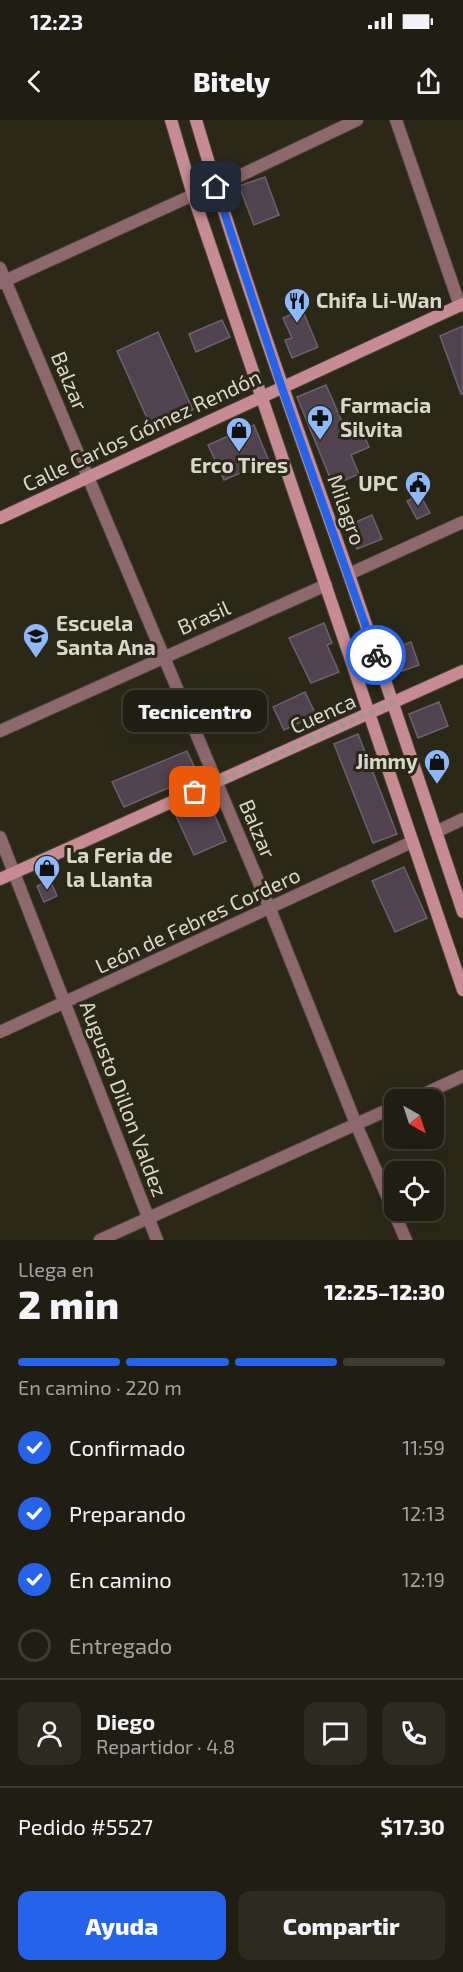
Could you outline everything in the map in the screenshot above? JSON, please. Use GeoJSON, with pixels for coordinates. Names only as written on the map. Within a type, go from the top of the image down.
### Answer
{"type":"FeatureCollection","features":[{"type":"Feature","properties":{"kind":"main road","name":"Milagro"},"geometry":{"type":"LineString","coordinates":[[171,120],[193,195],[412,842]]}},
{"type":"Feature","properties":{"kind":"main road","name":"Milagro"},"geometry":{"type":"LineString","coordinates":[[196,120],[282,388],[349,574],[463,912]]}},
{"type":"Feature","properties":{"kind":"main road","name":"Calle Carlos Gómez Rendón"},"geometry":{"type":"LineString","coordinates":[[0,518],[461,305]]}},
{"type":"Feature","properties":{"kind":"main road","name":"Cuenca"},"geometry":{"type":"LineString","coordinates":[[0,879],[463,671]]}},
{"type":"Feature","properties":{"kind":"main road"},"geometry":{"type":"LineString","coordinates":[[412,842],[463,990]]}},
{"type":"Feature","properties":{"kind":"street"},"geometry":{"type":"LineString","coordinates":[[216,187],[357,120]]}},
{"type":"Feature","properties":{"kind":"street"},"geometry":{"type":"LineString","coordinates":[[396,120],[461,305]]}},
{"type":"Feature","properties":{"kind":"street"},"geometry":{"type":"LineString","coordinates":[[3,281],[193,195]]}},
{"type":"Feature","properties":{"kind":"street","name":"Balzar"},"geometry":{"type":"LineString","coordinates":[[0,268],[3,281],[270,909],[356,1124],[406,1240]]}},
{"type":"Feature","properties":{"kind":"street"},"geometry":{"type":"LineString","coordinates":[[349,574],[463,522]]}},
{"type":"Feature","properties":{"kind":"street","name":"Brasil"},"geometry":{"type":"LineString","coordinates":[[0,731],[326,585]]}},
{"type":"Feature","properties":{"kind":"street"},"geometry":{"type":"LineString","coordinates":[[436,832],[463,819]]}},
{"type":"Feature","properties":{"kind":"street","name":"Augusto Dillon Valdez"},"geometry":{"type":"LineString","coordinates":[[0,837],[157,1240]]}},
{"type":"Feature","properties":{"kind":"street","name":"León de Febres Cordero"},"geometry":{"type":"LineString","coordinates":[[0,1032],[412,842]]}},
{"type":"Feature","properties":{"kind":"street"},"geometry":{"type":"LineString","coordinates":[[435,1089],[463,1076]]}},
{"type":"Feature","properties":{"kind":"street"},"geometry":{"type":"LineString","coordinates":[[100,1240],[384,1111]]}},
{"type":"Feature","properties":{"kind":"building"},"geometry":{"type":"Polygon","coordinates":[[[265,177],[279,215],[254,225],[239,186],[265,177]]]}},
{"type":"Feature","properties":{"kind":"building"},"geometry":{"type":"Polygon","coordinates":[[[302,309],[318,347],[292,358],[285,340],[292,338],[283,318],[302,309]]]}},
{"type":"Feature","properties":{"kind":"building"},"geometry":{"type":"Polygon","coordinates":[[[222,320],[230,337],[196,352],[189,334],[222,320]]]}},
{"type":"Feature","properties":{"kind":"building"},"geometry":{"type":"Polygon","coordinates":[[[463,326],[463,394],[461,394],[440,336],[463,326]]]}},
{"type":"Feature","properties":{"kind":"building"},"geometry":{"type":"Polygon","coordinates":[[[158,332],[193,410],[152,429],[117,351],[158,332]]]}},
{"type":"Feature","properties":{"kind":"building"},"geometry":{"type":"Polygon","coordinates":[[[326,385],[344,426],[358,421],[369,447],[351,455],[359,474],[333,485],[297,397],[326,385]]]}},
{"type":"Feature","properties":{"kind":"building","name":"Erco Tires"},"geometry":{"type":"Polygon","coordinates":[[[254,425],[269,461],[224,480],[208,445],[254,425]]]}},
{"type":"Feature","properties":{"kind":"building","name":"UPC"},"geometry":{"type":"Polygon","coordinates":[[[420,495],[430,513],[417,519],[407,501],[420,495]]]}},
{"type":"Feature","properties":{"kind":"building"},"geometry":{"type":"Polygon","coordinates":[[[372,515],[382,539],[357,549],[347,526],[372,515]]]}},
{"type":"Feature","properties":{"kind":"building"},"geometry":{"type":"Polygon","coordinates":[[[324,623],[332,643],[327,645],[339,672],[311,683],[289,638],[324,623]]]}},
{"type":"Feature","properties":{"kind":"building"},"geometry":{"type":"Polygon","coordinates":[[[411,642],[419,665],[402,671],[394,648],[411,642]]]}},
{"type":"Feature","properties":{"kind":"building"},"geometry":{"type":"Polygon","coordinates":[[[305,692],[316,715],[284,730],[273,707],[305,692]]]}},
{"type":"Feature","properties":{"kind":"building"},"geometry":{"type":"Polygon","coordinates":[[[439,702],[448,726],[418,738],[409,714],[439,702]]]}},
{"type":"Feature","properties":{"kind":"building"},"geometry":{"type":"Polygon","coordinates":[[[358,734],[397,834],[373,843],[334,744],[358,734]]]}},
{"type":"Feature","properties":{"kind":"building"},"geometry":{"type":"Polygon","coordinates":[[[187,751],[198,775],[124,807],[112,782],[187,751]]]}},
{"type":"Feature","properties":{"kind":"building"},"geometry":{"type":"Polygon","coordinates":[[[209,802],[226,841],[194,855],[176,816],[209,802]]]}},
{"type":"Feature","properties":{"kind":"building"},"geometry":{"type":"Polygon","coordinates":[[[404,867],[427,918],[395,932],[372,881],[404,867]]]}},
{"type":"Feature","properties":{"kind":"building","name":"La Feria de la Llanta"},"geometry":{"type":"Polygon","coordinates":[[[50,880],[57,896],[44,902],[37,886],[50,880]]]}},
{"type":"Feature","properties":{"kind":"way so far"},"geometry":{"type":"LineString","coordinates":[[195,792],[392,703],[376,655]]}},
{"type":"Feature","properties":{"kind":"place","name":"Chifa Li-Wan"},"geometry":{"type":"Point","coordinates":[297,324]}},
{"type":"Feature","properties":{"kind":"place","name":"Farmacia Silvita"},"geometry":{"type":"Point","coordinates":[320,441]}},
{"type":"Feature","properties":{"kind":"place","name":"Erco Tires"},"geometry":{"type":"Point","coordinates":[239,453]}},
{"type":"Feature","properties":{"kind":"place","name":"UPC"},"geometry":{"type":"Point","coordinates":[418,507]}},
{"type":"Feature","properties":{"kind":"place","name":"Escuela Santa Ana"},"geometry":{"type":"Point","coordinates":[36,659]}},
{"type":"Feature","properties":{"kind":"place","name":"Jimmy"},"geometry":{"type":"Point","coordinates":[437,785]}},
{"type":"Feature","properties":{"kind":"place","name":"Tecnicentro"},"geometry":{"type":"Point","coordinates":[195,792]}},
{"type":"Feature","properties":{"kind":"place","name":"La Feria de la Llanta"},"geometry":{"type":"Point","coordinates":[47,891]}},
{"type":"Feature","properties":{"kind":"route"},"geometry":{"type":"LineString","coordinates":[[216,187],[282,388],[376,655]]}}]}
